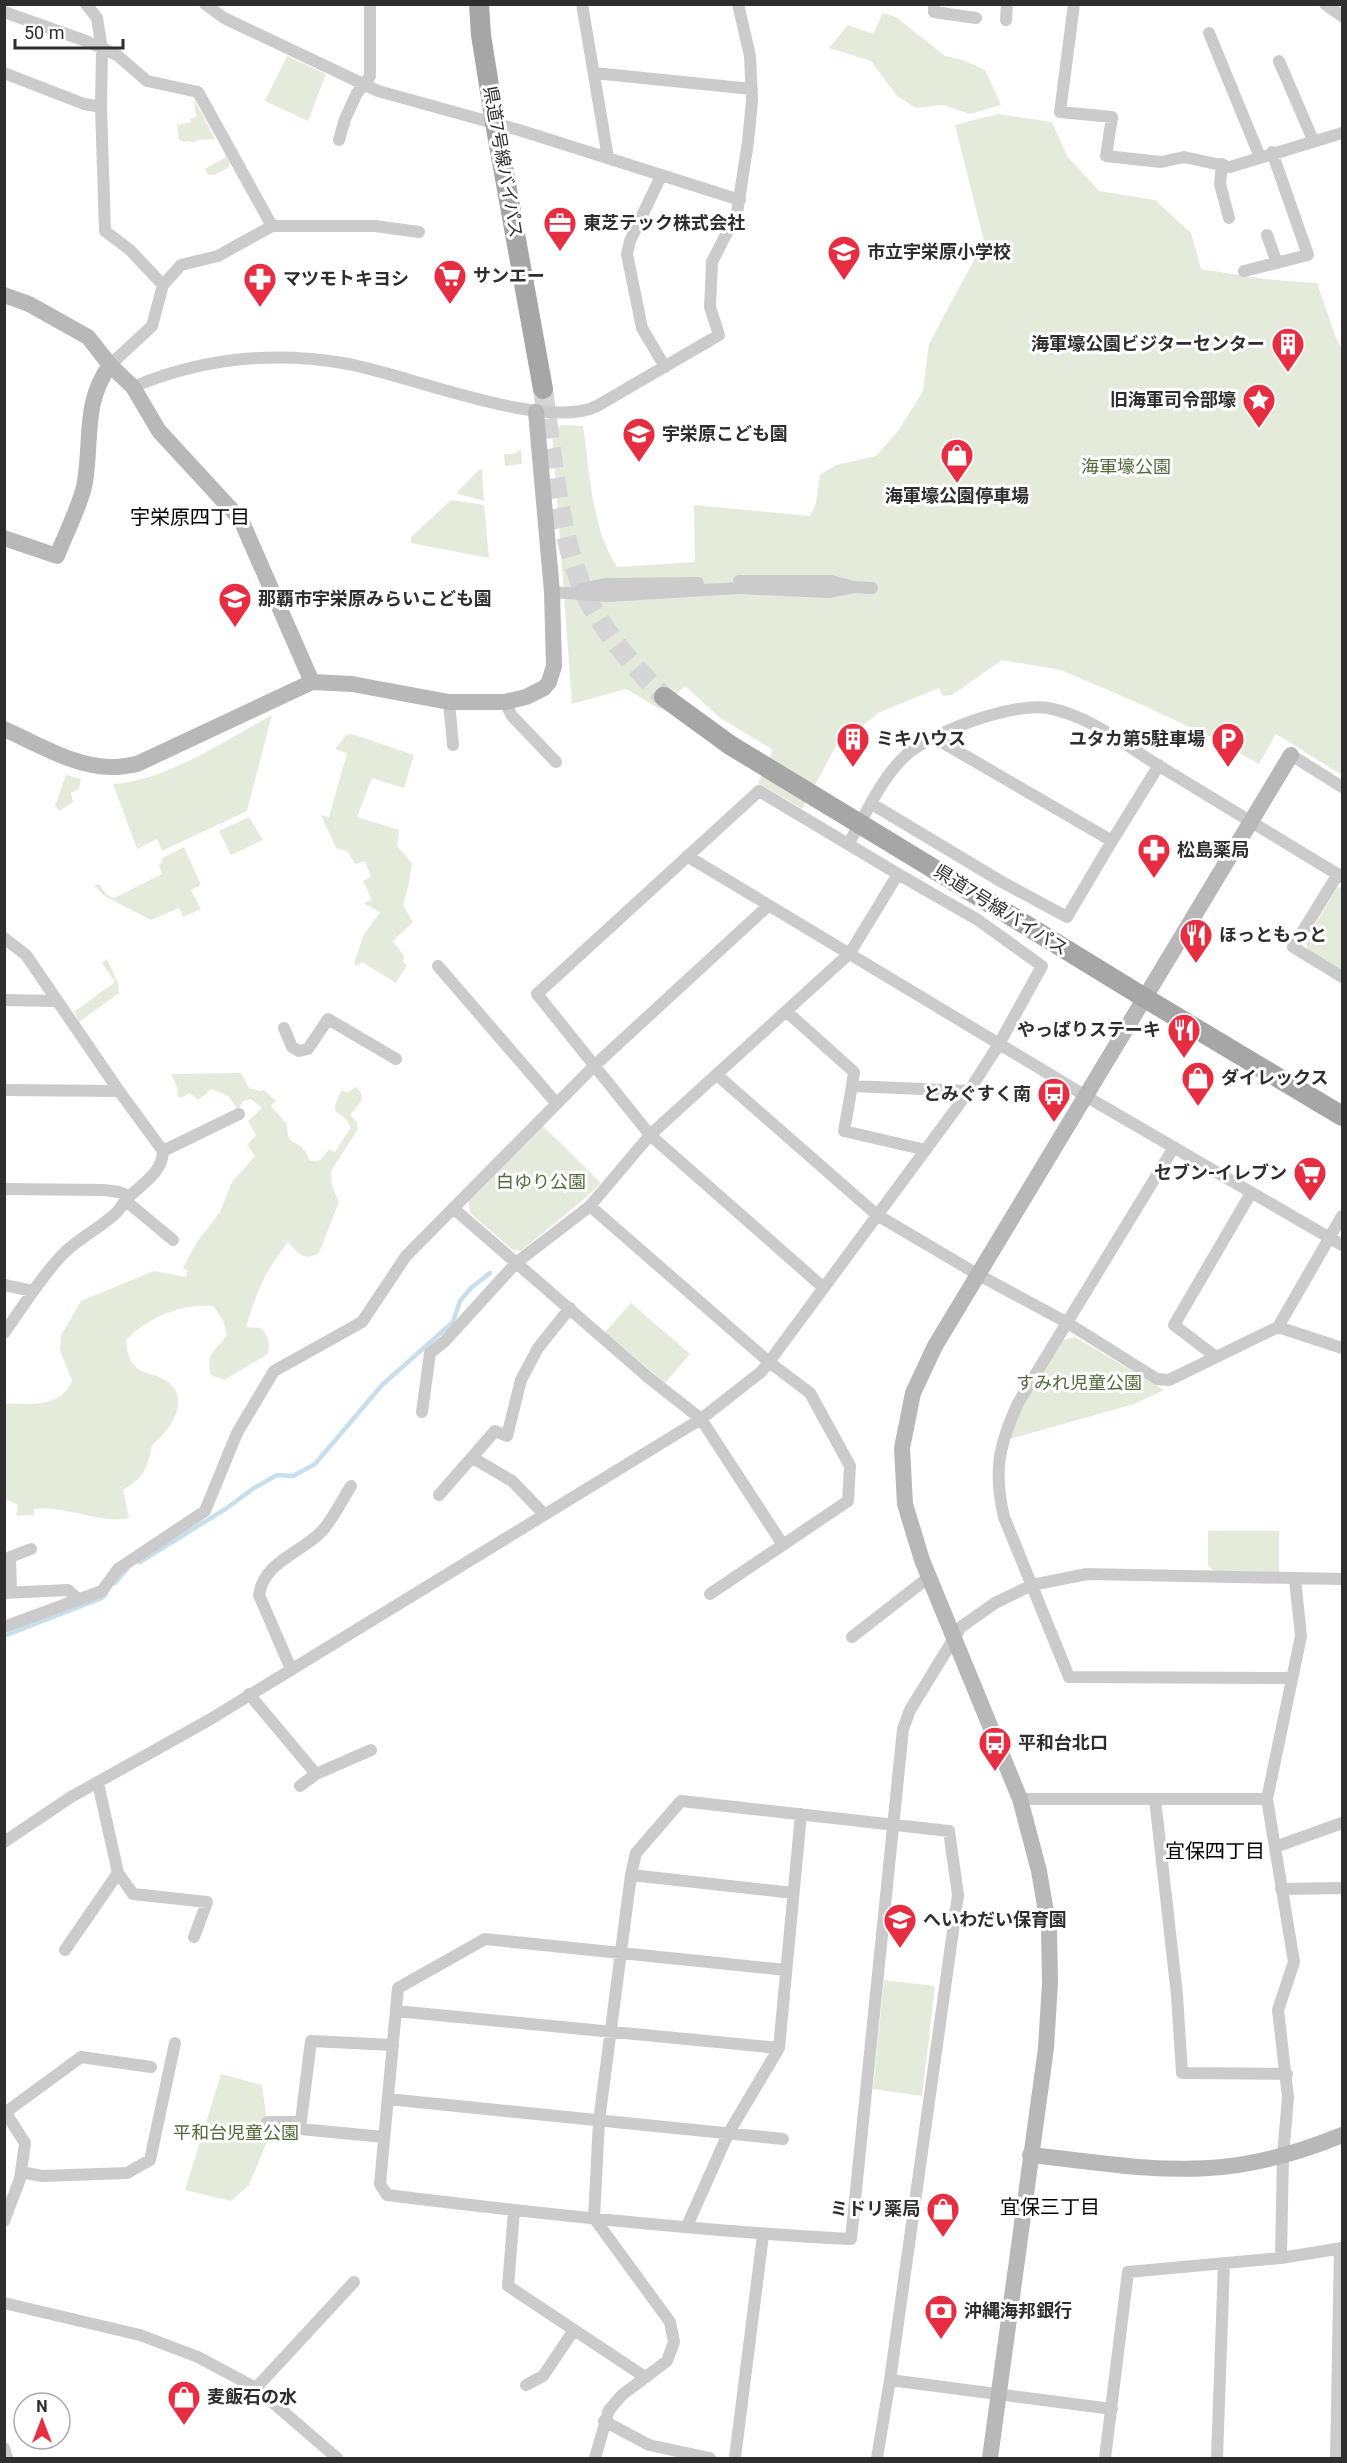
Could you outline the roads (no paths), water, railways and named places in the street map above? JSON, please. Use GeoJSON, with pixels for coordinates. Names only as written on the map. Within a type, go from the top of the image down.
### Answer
{"type":"FeatureCollection","features":[{"type":"Feature","properties":{"kind":"main road","name":"県道7号線バイパス"},"geometry":{"type":"LineString","coordinates":[[479,4],[495,123],[543,389]]}},
{"type":"Feature","properties":{"kind":"main road","name":"県道7号線バイパス"},"geometry":{"type":"LineString","coordinates":[[664,697],[730,745],[1342,1116]]}},
{"type":"Feature","properties":{"kind":"street"},"geometry":{"type":"LineString","coordinates":[[86,4],[97,18],[102,49],[101,107],[105,231],[130,250],[163,285]]}},
{"type":"Feature","properties":{"kind":"street"},"geometry":{"type":"LineString","coordinates":[[205,4],[224,18],[364,85],[495,123],[740,200]]}},
{"type":"Feature","properties":{"kind":"street"},"geometry":{"type":"LineString","coordinates":[[339,140],[345,119],[370,76],[370,4]]}},
{"type":"Feature","properties":{"kind":"street"},"geometry":{"type":"LineString","coordinates":[[582,4],[608,158]]}},
{"type":"Feature","properties":{"kind":"street"},"geometry":{"type":"LineString","coordinates":[[133,387],[156,377],[243,358],[317,359],[364,367],[536,412],[566,413],[590,409],[719,335],[710,307],[712,262],[737,213],[748,142],[752,89],[750,56],[738,4]]}},
{"type":"Feature","properties":{"kind":"street"},"geometry":{"type":"LineString","coordinates":[[934,4],[934,12],[976,18]]}},
{"type":"Feature","properties":{"kind":"street"},"geometry":{"type":"LineString","coordinates":[[1006,20],[1007,4]]}},
{"type":"Feature","properties":{"kind":"street"},"geometry":{"type":"LineString","coordinates":[[1074,4],[1060,112],[1112,117],[1106,156],[1161,162],[1184,157],[1230,167],[1313,140],[1341,136]]}},
{"type":"Feature","properties":{"kind":"street"},"geometry":{"type":"LineString","coordinates":[[1325,4],[1342,16]]}},
{"type":"Feature","properties":{"kind":"street"},"geometry":{"type":"LineString","coordinates":[[4,12],[86,41],[117,56],[147,81],[198,92],[272,226]]}},
{"type":"Feature","properties":{"kind":"street"},"geometry":{"type":"LineString","coordinates":[[1209,33],[1260,157]]}},
{"type":"Feature","properties":{"kind":"street"},"geometry":{"type":"LineString","coordinates":[[1279,61],[1313,140]]}},
{"type":"Feature","properties":{"kind":"street"},"geometry":{"type":"LineString","coordinates":[[4,73],[84,104],[101,107]]}},
{"type":"Feature","properties":{"kind":"street"},"geometry":{"type":"LineString","coordinates":[[594,73],[752,89]]}},
{"type":"Feature","properties":{"kind":"street"},"geometry":{"type":"LineString","coordinates":[[1244,272],[1308,255],[1272,152]]}},
{"type":"Feature","properties":{"kind":"street"},"geometry":{"type":"LineString","coordinates":[[1222,164],[1220,184],[1229,218]]}},
{"type":"Feature","properties":{"kind":"street"},"geometry":{"type":"LineString","coordinates":[[661,176],[630,241],[627,254],[640,322],[665,367]]}},
{"type":"Feature","properties":{"kind":"street"},"geometry":{"type":"LineString","coordinates":[[4,538],[57,556],[85,484],[92,402],[99,381],[111,365],[152,326],[163,285],[181,265],[218,256],[272,226],[375,226],[419,232]]}},
{"type":"Feature","properties":{"kind":"street"},"geometry":{"type":"LineString","coordinates":[[1267,235],[1277,263]]}},
{"type":"Feature","properties":{"kind":"street"},"geometry":{"type":"LineString","coordinates":[[4,295],[29,304],[87,337],[133,387],[159,431],[241,520],[312,682]]}},
{"type":"Feature","properties":{"kind":"street"},"geometry":{"type":"LineString","coordinates":[[4,729],[67,758],[115,767],[137,764],[312,682],[352,684],[449,702],[506,702],[536,694],[549,682],[554,666],[552,592],[536,412]]}},
{"type":"Feature","properties":{"kind":"street"},"geometry":{"type":"LineString","coordinates":[[552,592],[605,584],[774,580],[831,581],[854,587],[872,588]]}},
{"type":"Feature","properties":{"kind":"street"},"geometry":{"type":"LineString","coordinates":[[449,702],[453,745]]}},
{"type":"Feature","properties":{"kind":"street"},"geometry":{"type":"LineString","coordinates":[[506,702],[512,716],[556,762]]}},
{"type":"Feature","properties":{"kind":"street"},"geometry":{"type":"LineString","coordinates":[[848,844],[885,780],[900,761],[933,737],[962,725],[1014,710],[1045,708],[1084,721],[1340,876],[1293,947],[1342,977]]}},
{"type":"Feature","properties":{"kind":"street"},"geometry":{"type":"LineString","coordinates":[[933,737],[1112,841]]}},
{"type":"Feature","properties":{"kind":"street"},"geometry":{"type":"LineString","coordinates":[[990,2458],[1046,2048],[1050,1983],[1049,1929],[1039,1871],[1020,1799],[929,1577],[905,1504],[902,1448],[913,1393],[935,1346],[977,1274],[1291,755],[1342,787]]}},
{"type":"Feature","properties":{"kind":"street"},"geometry":{"type":"LineString","coordinates":[[872,804],[1002,882],[1067,917],[1160,765]]}},
{"type":"Feature","properties":{"kind":"street"},"geometry":{"type":"LineString","coordinates":[[4,1842],[63,1802],[209,1720],[701,1419],[761,1372],[824,1288],[969,1091],[999,1044],[1042,966],[978,920],[759,791],[537,994],[651,1135],[824,1288]]}},
{"type":"Feature","properties":{"kind":"street"},"geometry":{"type":"LineString","coordinates":[[687,856],[999,1044],[1342,1245]]}},
{"type":"Feature","properties":{"kind":"street"},"geometry":{"type":"LineString","coordinates":[[422,1413],[430,1353],[445,1341],[516,1263],[590,1206],[651,1135],[850,953],[898,874]]}},
{"type":"Feature","properties":{"kind":"street"},"geometry":{"type":"LineString","coordinates":[[4,1627],[102,1591],[118,1569],[205,1512],[237,1433],[274,1371],[362,1322],[406,1256],[594,1066],[768,906]]}},
{"type":"Feature","properties":{"kind":"street"},"geometry":{"type":"LineString","coordinates":[[4,938],[26,955],[118,1091],[163,1151],[163,1158],[158,1167],[117,1212],[63,1254],[33,1291],[4,1333]]}},
{"type":"Feature","properties":{"kind":"street"},"geometry":{"type":"LineString","coordinates":[[438,966],[558,1104]]}},
{"type":"Feature","properties":{"kind":"street"},"geometry":{"type":"LineString","coordinates":[[4,1000],[57,1001]]}},
{"type":"Feature","properties":{"kind":"street"},"geometry":{"type":"LineString","coordinates":[[788,1012],[854,1072],[844,1131],[926,1150]]}},
{"type":"Feature","properties":{"kind":"street"},"geometry":{"type":"LineString","coordinates":[[284,1028],[292,1047],[299,1051],[308,1049],[328,1019],[396,1059]]}},
{"type":"Feature","properties":{"kind":"street"},"geometry":{"type":"LineString","coordinates":[[717,1075],[877,1215],[977,1274],[1066,1322],[1157,1379],[1169,1380],[1278,1327],[1342,1216]]}},
{"type":"Feature","properties":{"kind":"street"},"geometry":{"type":"LineString","coordinates":[[852,1086],[969,1091]]}},
{"type":"Feature","properties":{"kind":"street"},"geometry":{"type":"LineString","coordinates":[[4,1090],[118,1091]]}},
{"type":"Feature","properties":{"kind":"street"},"geometry":{"type":"LineString","coordinates":[[163,1151],[239,1114]]}},
{"type":"Feature","properties":{"kind":"street"},"geometry":{"type":"LineString","coordinates":[[1174,1147],[1018,1403],[1005,1433],[998,1463],[998,1490],[1004,1517],[1069,1677],[1292,1678]]}},
{"type":"Feature","properties":{"kind":"street"},"geometry":{"type":"LineString","coordinates":[[4,1189],[118,1192],[173,1240]]}},
{"type":"Feature","properties":{"kind":"street"},"geometry":{"type":"LineString","coordinates":[[1216,1356],[1174,1325],[1251,1193]]}},
{"type":"Feature","properties":{"kind":"street"},"geometry":{"type":"LineString","coordinates":[[590,1206],[769,1362],[810,1393],[850,1466],[848,1501],[710,1594]]}},
{"type":"Feature","properties":{"kind":"street"},"geometry":{"type":"LineString","coordinates":[[453,1208],[649,1378],[701,1419],[783,1545]]}},
{"type":"Feature","properties":{"kind":"street"},"geometry":{"type":"LineString","coordinates":[[4,1285],[33,1291]]}},
{"type":"Feature","properties":{"kind":"street"},"geometry":{"type":"LineString","coordinates":[[439,1495],[495,1431],[507,1436],[521,1380],[538,1348],[570,1308]]}},
{"type":"Feature","properties":{"kind":"street"},"geometry":{"type":"LineString","coordinates":[[1278,1327],[1342,1348]]}},
{"type":"Feature","properties":{"kind":"street"},"geometry":{"type":"LineString","coordinates":[[472,1458],[512,1481],[544,1514]]}},
{"type":"Feature","properties":{"kind":"street"},"geometry":{"type":"LineString","coordinates":[[291,1669],[259,1595],[261,1584],[267,1572],[323,1530],[351,1486]]}},
{"type":"Feature","properties":{"kind":"street"},"geometry":{"type":"LineString","coordinates":[[31,1549],[10,1557],[8,1592],[68,1590],[78,1599]]}},
{"type":"Feature","properties":{"kind":"street"},"geometry":{"type":"LineString","coordinates":[[786,1970],[485,1939],[398,1988],[380,2184],[387,2195],[514,2211],[763,2235],[851,2240],[903,1729],[910,1710],[961,1627],[995,1604],[1032,1585],[1087,1574],[1342,1579]]}},
{"type":"Feature","properties":{"kind":"street"},"geometry":{"type":"LineString","coordinates":[[852,1637],[929,1577]]}},
{"type":"Feature","properties":{"kind":"street"},"geometry":{"type":"LineString","coordinates":[[1281,2258],[1287,2074],[1278,2010],[1294,1962],[1267,1799],[1301,1636],[1295,1579]]}},
{"type":"Feature","properties":{"kind":"street"},"geometry":{"type":"LineString","coordinates":[[249,1694],[316,1774]]}},
{"type":"Feature","properties":{"kind":"street"},"geometry":{"type":"LineString","coordinates":[[300,1786],[316,1774],[371,1750]]}},
{"type":"Feature","properties":{"kind":"street"},"geometry":{"type":"LineString","coordinates":[[98,1784],[118,1873],[133,1894],[207,1902],[194,1936]]}},
{"type":"Feature","properties":{"kind":"street"},"geometry":{"type":"LineString","coordinates":[[1020,1799],[1267,1799]]}},
{"type":"Feature","properties":{"kind":"street"},"geometry":{"type":"LineString","coordinates":[[1155,1799],[1178,1995],[1182,2073],[1287,2074]]}},
{"type":"Feature","properties":{"kind":"street"},"geometry":{"type":"LineString","coordinates":[[595,2458],[609,2410],[622,2395],[667,2361],[674,2342],[670,2322],[594,2218],[599,2121],[631,1875],[636,1853],[681,1802],[949,1831],[958,1895],[877,2458]]}},
{"type":"Feature","properties":{"kind":"street"},"geometry":{"type":"LineString","coordinates":[[687,2226],[728,2134],[779,2048],[801,1814]]}},
{"type":"Feature","properties":{"kind":"street"},"geometry":{"type":"LineString","coordinates":[[1275,1847],[1342,1823]]}},
{"type":"Feature","properties":{"kind":"street"},"geometry":{"type":"LineString","coordinates":[[65,1950],[118,1873]]}},
{"type":"Feature","properties":{"kind":"street"},"geometry":{"type":"LineString","coordinates":[[631,1875],[793,1893]]}},
{"type":"Feature","properties":{"kind":"street"},"geometry":{"type":"LineString","coordinates":[[1281,1889],[1342,1888]]}},
{"type":"Feature","properties":{"kind":"street"},"geometry":{"type":"LineString","coordinates":[[396,2010],[779,2048]]}},
{"type":"Feature","properties":{"kind":"street"},"geometry":{"type":"LineString","coordinates":[[384,2137],[300,2129],[310,2041],[393,2045]]}},
{"type":"Feature","properties":{"kind":"street"},"geometry":{"type":"LineString","coordinates":[[21,2172],[42,2176],[127,2173],[150,2160],[175,2043]]}},
{"type":"Feature","properties":{"kind":"street"},"geometry":{"type":"LineString","coordinates":[[4,2221],[21,2172],[25,2143],[5,2111],[81,2057],[151,2067]]}},
{"type":"Feature","properties":{"kind":"street"},"geometry":{"type":"LineString","coordinates":[[388,2099],[783,2139]]}},
{"type":"Feature","properties":{"kind":"street"},"geometry":{"type":"LineString","coordinates":[[267,2122],[301,2122]]}},
{"type":"Feature","properties":{"kind":"street"},"geometry":{"type":"LineString","coordinates":[[1030,2155],[1162,2169],[1210,2168],[1248,2164],[1342,2135]]}},
{"type":"Feature","properties":{"kind":"street"},"geometry":{"type":"LineString","coordinates":[[514,2211],[508,2286],[645,2377]]}},
{"type":"Feature","properties":{"kind":"street"},"geometry":{"type":"LineString","coordinates":[[735,2458],[763,2235]]}},
{"type":"Feature","properties":{"kind":"street"},"geometry":{"type":"LineString","coordinates":[[1105,2458],[1128,2272],[1281,2258],[1341,2248],[1336,2458]]}},
{"type":"Feature","properties":{"kind":"street"},"geometry":{"type":"LineString","coordinates":[[1217,2458],[1224,2263]]}},
{"type":"Feature","properties":{"kind":"street"},"geometry":{"type":"LineString","coordinates":[[256,2388],[354,2283]]}},
{"type":"Feature","properties":{"kind":"street"},"geometry":{"type":"LineString","coordinates":[[4,2303],[140,2335],[198,2357],[256,2388],[337,2458]]}},
{"type":"Feature","properties":{"kind":"street"},"geometry":{"type":"LineString","coordinates":[[526,2385],[543,2376],[573,2330]]}},
{"type":"Feature","properties":{"kind":"street"},"geometry":{"type":"LineString","coordinates":[[890,2380],[1112,2409]]}},
{"type":"Feature","properties":{"kind":"street"},"geometry":{"type":"LineString","coordinates":[[604,2421],[649,2445],[710,2458]]}},
{"type":"Feature","properties":{"kind":"street"},"geometry":{"type":"LineString","coordinates":[[4,2448],[7,2458]]}},
{"type":"Feature","properties":{"kind":"waterway"},"geometry":{"type":"LineString","coordinates":[[140,1562],[277,1475],[293,1476],[315,1464],[382,1385],[453,1322],[460,1301],[471,1288],[490,1273]]}},
{"type":"Feature","properties":{"kind":"waterway"},"geometry":{"type":"LineString","coordinates":[[115,1583],[127,1569]]}},
{"type":"Feature","properties":{"kind":"waterway"},"geometry":{"type":"LineString","coordinates":[[4,1636],[102,1598],[106,1594]]}},
{"type":"Feature","properties":{"kind":"tunnel"},"geometry":{"type":"LineString","coordinates":[[543,389],[563,525],[578,577],[588,600],[613,639],[664,697]]}},
{"type":"Feature","properties":{"kind":"place","name":"東芝テック株式会社"},"geometry":{"type":"Point","coordinates":[560,252]}},
{"type":"Feature","properties":{"kind":"place","name":"市立宇栄原小学校"},"geometry":{"type":"Point","coordinates":[844,281]}},
{"type":"Feature","properties":{"kind":"place","name":"サンエー"},"geometry":{"type":"Point","coordinates":[450,305]}},
{"type":"Feature","properties":{"kind":"place","name":"マツモトキヨシ"},"geometry":{"type":"Point","coordinates":[260,308]}},
{"type":"Feature","properties":{"kind":"place","name":"海軍壕公園ビジターセンター"},"geometry":{"type":"Point","coordinates":[1288,373]}},
{"type":"Feature","properties":{"kind":"place","name":"旧海軍司令部壕"},"geometry":{"type":"Point","coordinates":[1259,429]}},
{"type":"Feature","properties":{"kind":"place","name":"宇栄原こども園"},"geometry":{"type":"Point","coordinates":[639,463]}},
{"type":"Feature","properties":{"kind":"place","name":"海軍壕公園停車場"},"geometry":{"type":"Point","coordinates":[957,484]}},
{"type":"Feature","properties":{"kind":"place","name":"那覇市宇栄原みらいこども園"},"geometry":{"type":"Point","coordinates":[235,628]}},
{"type":"Feature","properties":{"kind":"place","name":"ミキハウス"},"geometry":{"type":"Point","coordinates":[853,768]}},
{"type":"Feature","properties":{"kind":"place","name":"ユタカ第5駐車場"},"geometry":{"type":"Point","coordinates":[1228,768]}},
{"type":"Feature","properties":{"kind":"place","name":"松島薬局"},"geometry":{"type":"Point","coordinates":[1154,879]}},
{"type":"Feature","properties":{"kind":"place","name":"ほっともっと"},"geometry":{"type":"Point","coordinates":[1196,964]}},
{"type":"Feature","properties":{"kind":"place","name":"やっぱりステーキ"},"geometry":{"type":"Point","coordinates":[1184,1059]}},
{"type":"Feature","properties":{"kind":"place","name":"ダイレックス"},"geometry":{"type":"Point","coordinates":[1198,1107]}},
{"type":"Feature","properties":{"kind":"place","name":"とみぐすく南"},"geometry":{"type":"Point","coordinates":[1054,1123]}},
{"type":"Feature","properties":{"kind":"place","name":"セブン-イレブン"},"geometry":{"type":"Point","coordinates":[1310,1202]}},
{"type":"Feature","properties":{"kind":"place","name":"平和台北口"},"geometry":{"type":"Point","coordinates":[995,1772]}},
{"type":"Feature","properties":{"kind":"place","name":"へいわだい保育園"},"geometry":{"type":"Point","coordinates":[900,1949]}},
{"type":"Feature","properties":{"kind":"place","name":"ミドリ薬局"},"geometry":{"type":"Point","coordinates":[943,2238]}},
{"type":"Feature","properties":{"kind":"place","name":"沖縄海邦銀行"},"geometry":{"type":"Point","coordinates":[941,2340]}},
{"type":"Feature","properties":{"kind":"place","name":"麦飯石の水"},"geometry":{"type":"Point","coordinates":[184,2426]}},
{"type":"Feature","properties":{"kind":"district","name":"宇栄原四丁目"},"geometry":{"type":"Point","coordinates":[190,517]}},
{"type":"Feature","properties":{"kind":"district","name":"宜保四丁目"},"geometry":{"type":"Point","coordinates":[1215,1851]}},
{"type":"Feature","properties":{"kind":"district","name":"宜保三丁目"},"geometry":{"type":"Point","coordinates":[1050,2207]}},
{"type":"Feature","properties":{"kind":"park label","name":"海軍壕公園"},"geometry":{"type":"Point","coordinates":[1126,467]}},
{"type":"Feature","properties":{"kind":"park label","name":"白ゆり公園"},"geometry":{"type":"Point","coordinates":[541,1182]}},
{"type":"Feature","properties":{"kind":"park label","name":"すみれ児童公園"},"geometry":{"type":"Point","coordinates":[1079,1383]}},
{"type":"Feature","properties":{"kind":"park label","name":"平和台児童公園"},"geometry":{"type":"Point","coordinates":[236,2133]}}]}
